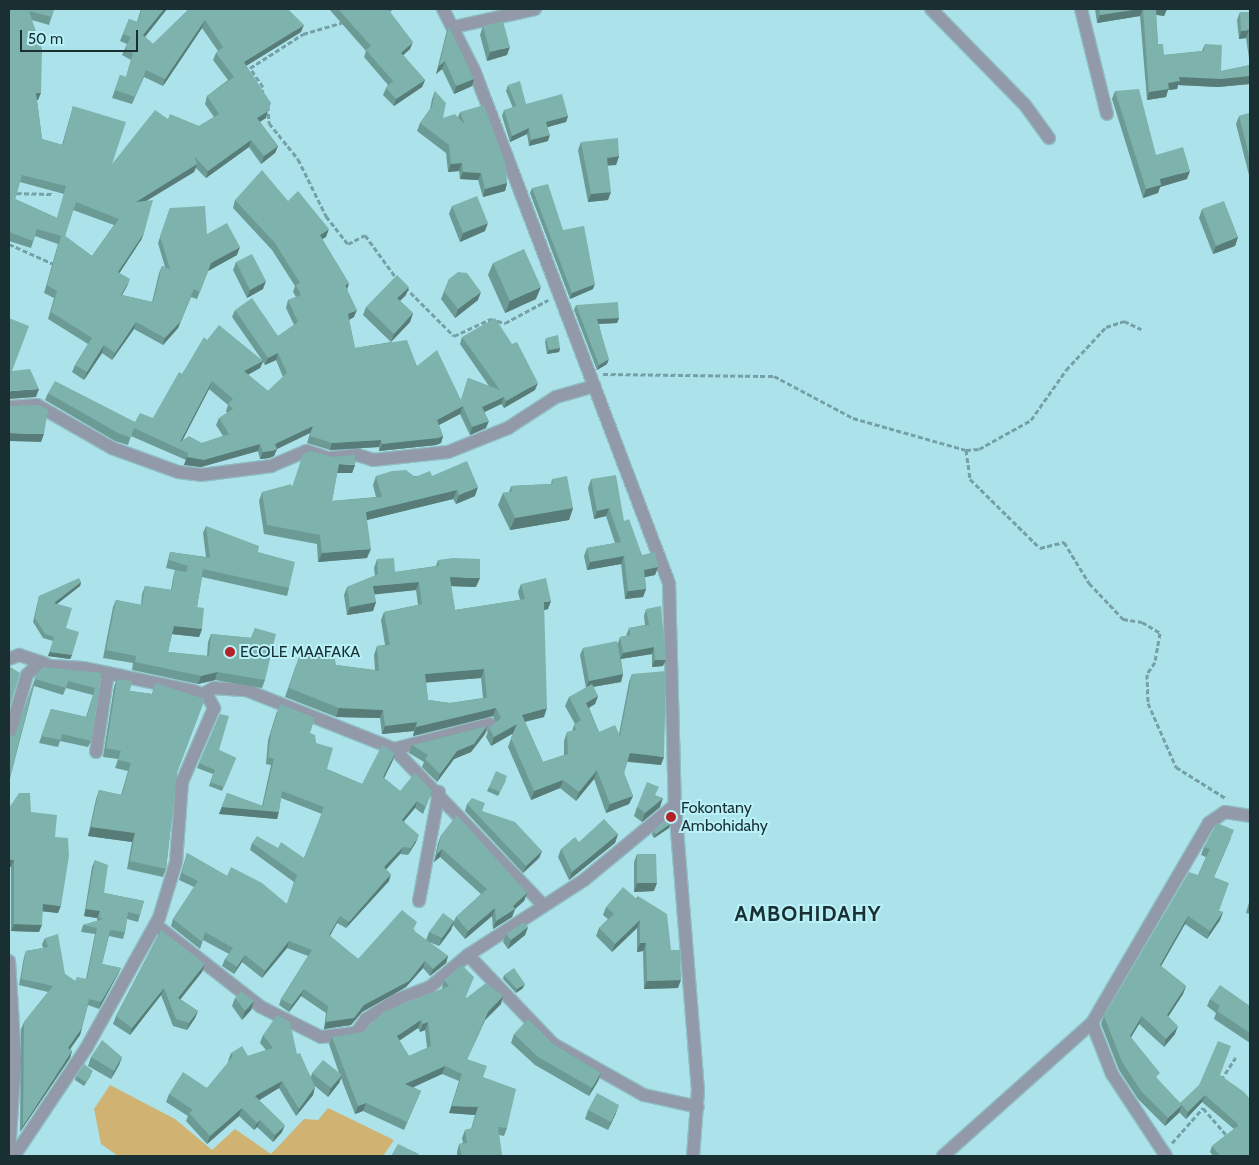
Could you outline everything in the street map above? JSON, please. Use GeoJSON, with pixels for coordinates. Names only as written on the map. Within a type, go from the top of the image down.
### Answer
{"type":"FeatureCollection","features":[{"type":"Feature","properties":{"kind":"street"},"geometry":{"type":"LineString","coordinates":[[443,9],[454,27],[474,70],[557,295],[592,380],[669,583],[675,805],[698,1107],[693,1156]]}},
{"type":"Feature","properties":{"kind":"street"},"geometry":{"type":"LineString","coordinates":[[454,27],[535,9]]}},
{"type":"Feature","properties":{"kind":"street"},"geometry":{"type":"LineString","coordinates":[[931,9],[1025,105],[1048,138]]}},
{"type":"Feature","properties":{"kind":"street"},"geometry":{"type":"LineString","coordinates":[[1081,9],[1107,114]]}},
{"type":"Feature","properties":{"kind":"street"},"geometry":{"type":"LineString","coordinates":[[9,407],[37,405],[112,448],[178,472],[201,475],[271,466],[307,451],[328,458],[358,455],[373,460],[448,452],[508,428],[556,397],[592,380]]}},
{"type":"Feature","properties":{"kind":"street"},"geometry":{"type":"LineString","coordinates":[[9,660],[19,655],[50,665]]}},
{"type":"Feature","properties":{"kind":"street"},"geometry":{"type":"LineString","coordinates":[[9,736],[27,675],[37,665],[108,673],[203,694],[211,699],[214,712],[182,782],[176,862],[156,925],[88,1046],[14,1156]]}},
{"type":"Feature","properties":{"kind":"street"},"geometry":{"type":"LineString","coordinates":[[96,752],[108,673]]}},
{"type":"Feature","properties":{"kind":"street"},"geometry":{"type":"LineString","coordinates":[[203,694],[214,688],[246,690],[394,749],[439,792],[543,905]]}},
{"type":"Feature","properties":{"kind":"street"},"geometry":{"type":"LineString","coordinates":[[394,749],[490,724]]}},
{"type":"Feature","properties":{"kind":"street"},"geometry":{"type":"LineString","coordinates":[[419,901],[439,792]]}},
{"type":"Feature","properties":{"kind":"street"},"geometry":{"type":"LineString","coordinates":[[156,925],[261,1007],[321,1037],[356,1033],[366,1019],[396,1000],[430,987],[468,955],[584,880],[675,805]]}},
{"type":"Feature","properties":{"kind":"street"},"geometry":{"type":"LineString","coordinates":[[943,1156],[1092,1023],[1209,823],[1225,812],[1248,815]]}},
{"type":"Feature","properties":{"kind":"street"},"geometry":{"type":"LineString","coordinates":[[468,955],[553,1044],[644,1095],[698,1107]]}},
{"type":"Feature","properties":{"kind":"street"},"geometry":{"type":"LineString","coordinates":[[9,961],[15,1060],[9,1154]]}},
{"type":"Feature","properties":{"kind":"street"},"geometry":{"type":"LineString","coordinates":[[1092,1023],[1112,1074],[1165,1155]]}},
{"type":"Feature","properties":{"kind":"path"},"geometry":{"type":"LineString","coordinates":[[348,20],[303,34],[250,68],[264,87],[262,94],[272,111],[269,123],[298,159],[326,216],[348,244],[366,235],[386,269],[454,336],[490,319],[505,323],[557,295]]}},
{"type":"Feature","properties":{"kind":"path"},"geometry":{"type":"LineString","coordinates":[[9,193],[53,194]]}},
{"type":"Feature","properties":{"kind":"path"},"geometry":{"type":"LineString","coordinates":[[9,244],[60,267]]}},
{"type":"Feature","properties":{"kind":"path"},"geometry":{"type":"LineString","coordinates":[[592,380],[774,376],[853,418],[966,450],[979,449],[1031,420],[1066,370],[1106,327],[1124,321],[1141,328]]}},
{"type":"Feature","properties":{"kind":"path"},"geometry":{"type":"LineString","coordinates":[[966,450],[970,479],[1040,548],[1064,542],[1089,583],[1123,619],[1142,622],[1160,633],[1155,662],[1147,674],[1148,703],[1176,767],[1211,786],[1248,815]]}},
{"type":"Feature","properties":{"kind":"path"},"geometry":{"type":"LineString","coordinates":[[1217,1086],[1236,1057]]}},
{"type":"Feature","properties":{"kind":"path"},"geometry":{"type":"LineString","coordinates":[[1165,1155],[1207,1101]]}},
{"type":"Feature","properties":{"kind":"path"},"geometry":{"type":"LineString","coordinates":[[1203,1108],[1233,1142]]}},
{"type":"Feature","properties":{"kind":"shaded area"},"geometry":{"type":"Polygon","coordinates":[[[110,1085],[175,1119],[212,1150],[235,1129],[271,1154],[304,1119],[318,1120],[328,1108],[394,1140],[383,1156],[118,1156],[101,1144],[94,1109],[110,1085]]]}},
{"type":"Feature","properties":{"kind":"building"},"geometry":{"type":"Polygon","coordinates":[[[9,9],[54,9],[52,17],[29,11],[42,49],[41,93],[36,93],[42,139],[63,145],[73,106],[126,122],[112,164],[155,110],[168,119],[170,114],[199,126],[219,114],[207,96],[234,77],[216,53],[223,47],[205,20],[165,79],[146,70],[135,97],[115,90],[120,75],[126,77],[133,53],[125,48],[131,37],[123,34],[129,19],[138,22],[142,9],[164,9],[143,35],[153,44],[189,9],[288,9],[304,25],[244,62],[271,103],[268,111],[257,118],[278,146],[264,156],[251,140],[208,171],[194,156],[197,164],[136,202],[153,200],[144,233],[118,272],[130,279],[121,295],[153,302],[162,266],[170,269],[160,236],[170,208],[205,206],[207,234],[227,223],[240,247],[211,263],[200,292],[194,289],[181,321],[165,338],[136,322],[115,353],[104,345],[87,372],[75,365],[92,338],[51,312],[57,291],[47,285],[61,236],[37,229],[33,241],[9,232],[9,9]],[[22,175],[15,199],[57,218],[66,186],[22,175]],[[76,202],[65,236],[92,256],[119,219],[76,202]]]}},
{"type":"Feature","properties":{"kind":"building"},"geometry":{"type":"Polygon","coordinates":[[[338,9],[388,9],[413,42],[401,53],[425,80],[396,99],[386,88],[393,81],[366,50],[371,46],[338,9]]]}},
{"type":"Feature","properties":{"kind":"building"},"geometry":{"type":"Polygon","coordinates":[[[1099,9],[1139,9],[1100,15],[1099,9]]]}},
{"type":"Feature","properties":{"kind":"building"},"geometry":{"type":"Polygon","coordinates":[[[1143,9],[1156,9],[1158,44],[1163,44],[1164,55],[1204,51],[1205,44],[1222,45],[1221,71],[1250,65],[1250,76],[1221,79],[1179,77],[1180,81],[1168,83],[1169,89],[1149,92],[1143,9]]]}},
{"type":"Feature","properties":{"kind":"building"},"geometry":{"type":"Polygon","coordinates":[[[1240,12],[1250,12],[1250,40],[1249,30],[1241,31],[1240,12]]]}},
{"type":"Feature","properties":{"kind":"building"},"geometry":{"type":"Polygon","coordinates":[[[503,21],[510,47],[490,52],[483,26],[503,21]]]}},
{"type":"Feature","properties":{"kind":"building"},"geometry":{"type":"Polygon","coordinates":[[[449,26],[474,79],[456,86],[445,61],[439,66],[449,26]]]}},
{"type":"Feature","properties":{"kind":"building"},"geometry":{"type":"Polygon","coordinates":[[[520,81],[526,104],[562,94],[568,116],[546,122],[550,135],[531,140],[529,128],[512,136],[504,110],[516,106],[508,85],[520,81]]]}},
{"type":"Feature","properties":{"kind":"building"},"geometry":{"type":"Polygon","coordinates":[[[1139,89],[1156,155],[1183,147],[1190,171],[1160,179],[1161,185],[1146,189],[1115,91],[1139,89]]]}},
{"type":"Feature","properties":{"kind":"building"},"geometry":{"type":"Polygon","coordinates":[[[435,91],[446,103],[443,118],[455,114],[465,125],[460,112],[484,105],[506,165],[507,183],[485,189],[481,173],[463,172],[462,163],[451,164],[449,145],[420,123],[432,107],[435,91]]]}},
{"type":"Feature","properties":{"kind":"building"},"geometry":{"type":"Polygon","coordinates":[[[1250,113],[1250,159],[1239,116],[1250,113]]]}},
{"type":"Feature","properties":{"kind":"building"},"geometry":{"type":"Polygon","coordinates":[[[618,138],[619,156],[607,158],[611,192],[591,194],[581,142],[618,138]]]}},
{"type":"Feature","properties":{"kind":"building"},"geometry":{"type":"Polygon","coordinates":[[[262,170],[288,201],[298,191],[329,229],[320,235],[349,283],[345,285],[357,310],[348,314],[355,348],[407,340],[417,366],[437,350],[461,400],[468,378],[500,390],[462,337],[495,318],[512,344],[517,342],[538,383],[506,401],[504,397],[482,407],[489,421],[472,427],[463,406],[437,420],[443,436],[438,438],[382,444],[381,440],[332,443],[310,436],[313,426],[275,444],[277,449],[272,451],[263,452],[260,444],[204,460],[187,457],[188,453],[134,428],[131,438],[118,433],[48,393],[55,381],[135,422],[140,413],[153,418],[179,372],[182,374],[204,337],[207,340],[219,325],[263,361],[244,371],[268,391],[287,373],[278,353],[268,358],[235,310],[252,298],[278,336],[298,322],[288,300],[301,295],[296,285],[300,283],[275,243],[235,200],[262,170]],[[212,381],[180,442],[189,436],[202,443],[229,434],[219,418],[233,409],[228,404],[233,399],[212,381]]]}},
{"type":"Feature","properties":{"kind":"building"},"geometry":{"type":"Polygon","coordinates":[[[548,184],[563,230],[584,226],[595,284],[572,293],[532,188],[548,184]]]}},
{"type":"Feature","properties":{"kind":"building"},"geometry":{"type":"Polygon","coordinates":[[[477,196],[488,223],[463,233],[452,206],[477,196]]]}},
{"type":"Feature","properties":{"kind":"building"},"geometry":{"type":"Polygon","coordinates":[[[1224,201],[1238,237],[1216,246],[1202,209],[1224,201]]]}},
{"type":"Feature","properties":{"kind":"building"},"geometry":{"type":"Polygon","coordinates":[[[524,249],[541,287],[510,301],[493,263],[524,249]]]}},
{"type":"Feature","properties":{"kind":"building"},"geometry":{"type":"Polygon","coordinates":[[[252,254],[266,281],[250,290],[236,262],[252,254]]]}},
{"type":"Feature","properties":{"kind":"building"},"geometry":{"type":"Polygon","coordinates":[[[458,272],[467,273],[481,292],[458,309],[444,291],[449,279],[458,272]]]}},
{"type":"Feature","properties":{"kind":"building"},"geometry":{"type":"Polygon","coordinates":[[[397,275],[409,287],[397,298],[413,313],[394,334],[366,307],[397,275]]]}},
{"type":"Feature","properties":{"kind":"building"},"geometry":{"type":"Polygon","coordinates":[[[618,302],[619,318],[597,319],[609,359],[599,365],[576,305],[618,302]]]}},
{"type":"Feature","properties":{"kind":"building"},"geometry":{"type":"Polygon","coordinates":[[[9,318],[29,326],[12,371],[30,369],[39,389],[11,391],[9,393],[9,318]]]}},
{"type":"Feature","properties":{"kind":"building"},"geometry":{"type":"Polygon","coordinates":[[[558,335],[560,348],[549,350],[546,338],[558,335]]]}},
{"type":"Feature","properties":{"kind":"building"},"geometry":{"type":"Polygon","coordinates":[[[38,405],[48,410],[44,434],[9,433],[9,406],[38,405]]]}},
{"type":"Feature","properties":{"kind":"building"},"geometry":{"type":"Polygon","coordinates":[[[311,451],[333,457],[355,455],[355,465],[339,464],[332,501],[382,497],[376,476],[392,471],[406,470],[415,477],[430,471],[432,476],[467,461],[478,487],[459,495],[457,490],[366,512],[371,549],[322,553],[320,535],[267,525],[262,492],[291,484],[292,487],[303,454],[311,451]]]}},
{"type":"Feature","properties":{"kind":"building"},"geometry":{"type":"Polygon","coordinates":[[[616,475],[624,521],[629,519],[642,555],[655,552],[658,567],[644,570],[646,589],[628,591],[624,556],[590,562],[587,548],[621,542],[609,508],[597,511],[591,479],[616,475]]]}},
{"type":"Feature","properties":{"kind":"building"},"geometry":{"type":"Polygon","coordinates":[[[567,476],[573,508],[515,518],[503,493],[512,491],[511,486],[553,484],[552,479],[567,476]]]}},
{"type":"Feature","properties":{"kind":"building"},"geometry":{"type":"Polygon","coordinates":[[[206,526],[259,546],[258,552],[295,562],[289,588],[203,569],[197,607],[204,608],[202,629],[174,626],[168,652],[209,656],[211,634],[252,638],[255,628],[276,634],[265,680],[217,672],[201,676],[135,662],[136,656],[106,650],[116,600],[142,605],[145,586],[172,590],[175,570],[186,572],[188,566],[169,560],[170,552],[210,558],[206,526]]]}},
{"type":"Feature","properties":{"kind":"building"},"geometry":{"type":"Polygon","coordinates":[[[394,558],[395,572],[439,566],[438,560],[453,558],[480,559],[480,578],[450,577],[455,610],[525,599],[521,584],[546,578],[551,601],[544,602],[547,708],[522,715],[543,762],[568,754],[567,732],[576,730],[574,725],[581,720],[569,697],[592,684],[598,696],[586,703],[599,732],[615,725],[620,736],[632,674],[666,671],[664,757],[630,753],[624,773],[633,796],[610,804],[597,770],[579,792],[563,780],[534,791],[511,738],[517,724],[494,737],[489,728],[501,718],[496,708],[416,727],[417,722],[385,726],[383,710],[339,708],[289,688],[299,656],[333,649],[336,665],[379,671],[377,646],[390,645],[384,612],[422,604],[419,582],[373,586],[376,602],[350,607],[347,587],[378,574],[377,559],[394,558]],[[484,669],[425,674],[428,700],[450,703],[487,698],[484,669]]]}},
{"type":"Feature","properties":{"kind":"building"},"geometry":{"type":"Polygon","coordinates":[[[79,578],[81,582],[54,603],[72,608],[66,628],[79,632],[72,655],[50,652],[54,637],[45,634],[35,618],[39,596],[79,578]]]}},
{"type":"Feature","properties":{"kind":"building"},"geometry":{"type":"Polygon","coordinates":[[[661,606],[666,660],[655,660],[654,647],[623,653],[620,637],[630,635],[629,628],[649,625],[646,609],[661,606]]]}},
{"type":"Feature","properties":{"kind":"building"},"geometry":{"type":"Polygon","coordinates":[[[617,641],[623,674],[589,681],[583,648],[617,641]]]}},
{"type":"Feature","properties":{"kind":"building"},"geometry":{"type":"Polygon","coordinates":[[[9,666],[20,673],[10,706],[9,705],[9,666]]]}},
{"type":"Feature","properties":{"kind":"building"},"geometry":{"type":"Polygon","coordinates":[[[43,667],[101,673],[91,741],[62,734],[61,740],[41,736],[51,709],[87,717],[95,688],[68,681],[66,688],[35,679],[9,777],[9,734],[14,737],[37,673],[43,667]]]}},
{"type":"Feature","properties":{"kind":"building"},"geometry":{"type":"Polygon","coordinates":[[[117,679],[132,681],[130,691],[152,694],[155,683],[205,699],[177,773],[166,869],[130,861],[135,833],[91,827],[99,790],[122,795],[131,763],[118,760],[121,751],[106,748],[117,679]]]}},
{"type":"Feature","properties":{"kind":"building"},"geometry":{"type":"Polygon","coordinates":[[[280,704],[315,718],[310,733],[315,735],[316,743],[333,748],[327,769],[362,784],[382,745],[395,753],[383,777],[400,791],[415,773],[432,791],[426,807],[417,801],[402,820],[419,835],[411,848],[403,847],[384,867],[391,874],[349,922],[340,916],[329,935],[358,959],[402,910],[417,922],[413,930],[448,956],[433,969],[425,961],[409,981],[364,1005],[354,1018],[326,1022],[328,1006],[304,989],[292,1005],[281,999],[312,950],[289,941],[265,971],[245,955],[237,967],[225,959],[233,948],[205,932],[202,942],[173,919],[198,881],[182,873],[187,853],[227,876],[231,867],[262,883],[287,904],[297,875],[252,843],[257,836],[278,848],[281,842],[304,858],[324,807],[282,791],[279,812],[222,807],[227,793],[263,806],[274,759],[268,757],[271,733],[280,704]]]}},
{"type":"Feature","properties":{"kind":"building"},"geometry":{"type":"Polygon","coordinates":[[[220,714],[229,716],[219,750],[236,758],[224,787],[210,782],[215,770],[199,763],[220,714]]]}},
{"type":"Feature","properties":{"kind":"building"},"geometry":{"type":"Polygon","coordinates":[[[487,726],[474,744],[457,751],[440,774],[425,759],[428,755],[412,745],[487,726]]]}},
{"type":"Feature","properties":{"kind":"building"},"geometry":{"type":"Polygon","coordinates":[[[496,771],[507,776],[500,792],[489,787],[496,771]]]}},
{"type":"Feature","properties":{"kind":"building"},"geometry":{"type":"Polygon","coordinates":[[[647,782],[659,787],[655,795],[663,798],[645,813],[637,807],[647,782]]]}},
{"type":"Feature","properties":{"kind":"building"},"geometry":{"type":"Polygon","coordinates":[[[19,793],[30,793],[31,812],[57,815],[55,837],[68,838],[69,856],[61,906],[43,904],[42,925],[14,924],[14,860],[9,860],[9,808],[19,793]]]}},
{"type":"Feature","properties":{"kind":"building"},"geometry":{"type":"Polygon","coordinates":[[[472,798],[485,803],[482,811],[515,822],[542,851],[526,866],[467,804],[472,798]]]}},
{"type":"Feature","properties":{"kind":"building"},"geometry":{"type":"Polygon","coordinates":[[[457,815],[527,893],[513,906],[515,909],[496,921],[495,908],[468,931],[456,917],[487,889],[442,849],[437,854],[441,835],[457,815]]]}},
{"type":"Feature","properties":{"kind":"building"},"geometry":{"type":"Polygon","coordinates":[[[669,818],[670,824],[656,834],[653,831],[669,818]]]}},
{"type":"Feature","properties":{"kind":"building"},"geometry":{"type":"Polygon","coordinates":[[[604,819],[618,834],[572,872],[561,849],[575,837],[579,842],[604,819]]]}},
{"type":"Feature","properties":{"kind":"building"},"geometry":{"type":"Polygon","coordinates":[[[1217,823],[1234,830],[1214,877],[1229,883],[1219,911],[1223,912],[1210,931],[1188,916],[1160,965],[1186,986],[1167,1015],[1178,1026],[1166,1039],[1142,1016],[1130,1036],[1160,1073],[1156,1077],[1182,1105],[1168,1118],[1141,1091],[1122,1062],[1104,1016],[1189,872],[1198,875],[1210,849],[1204,847],[1217,823]]]}},
{"type":"Feature","properties":{"kind":"building"},"geometry":{"type":"Polygon","coordinates":[[[637,854],[656,854],[657,883],[637,883],[637,854]]]}},
{"type":"Feature","properties":{"kind":"building"},"geometry":{"type":"Polygon","coordinates":[[[95,860],[108,865],[104,893],[144,901],[140,915],[128,912],[125,932],[110,930],[102,964],[121,968],[101,1002],[89,999],[82,1028],[68,1048],[72,1051],[23,1126],[24,1022],[53,986],[21,979],[26,951],[48,947],[45,938],[58,934],[65,974],[75,981],[77,977],[87,979],[97,928],[83,925],[103,919],[99,917],[100,911],[86,909],[95,860]]]}},
{"type":"Feature","properties":{"kind":"building"},"geometry":{"type":"Polygon","coordinates":[[[623,887],[638,900],[638,896],[667,914],[671,950],[680,950],[681,980],[647,981],[646,943],[640,943],[640,920],[615,944],[599,928],[614,914],[606,907],[623,887]]]}},
{"type":"Feature","properties":{"kind":"building"},"geometry":{"type":"Polygon","coordinates":[[[443,913],[454,921],[442,938],[429,932],[443,913]]]}},
{"type":"Feature","properties":{"kind":"building"},"geometry":{"type":"Polygon","coordinates":[[[524,922],[528,927],[511,940],[506,934],[524,922]]]}},
{"type":"Feature","properties":{"kind":"building"},"geometry":{"type":"Polygon","coordinates":[[[161,930],[205,964],[178,998],[198,1011],[189,1023],[176,1019],[164,988],[132,1028],[116,1016],[161,930]]]}},
{"type":"Feature","properties":{"kind":"building"},"geometry":{"type":"Polygon","coordinates":[[[462,965],[474,977],[465,999],[486,983],[503,996],[488,1012],[467,1059],[487,1066],[483,1077],[516,1089],[507,1128],[498,1127],[502,1156],[462,1156],[459,1144],[467,1143],[465,1130],[472,1128],[478,1107],[452,1106],[462,1074],[445,1066],[405,1084],[421,1091],[407,1122],[366,1103],[358,1106],[332,1037],[363,1032],[383,1012],[449,986],[444,980],[462,965]],[[421,1020],[397,1036],[409,1056],[431,1046],[428,1022],[423,1024],[421,1020]]]}},
{"type":"Feature","properties":{"kind":"building"},"geometry":{"type":"Polygon","coordinates":[[[514,968],[525,984],[517,989],[504,975],[514,968]]]}},
{"type":"Feature","properties":{"kind":"building"},"geometry":{"type":"Polygon","coordinates":[[[1220,985],[1250,1006],[1250,1033],[1217,1011],[1220,1006],[1210,999],[1220,985]]]}},
{"type":"Feature","properties":{"kind":"building"},"geometry":{"type":"Polygon","coordinates":[[[241,991],[254,1001],[245,1011],[235,998],[241,991]]]}},
{"type":"Feature","properties":{"kind":"building"},"geometry":{"type":"Polygon","coordinates":[[[277,1015],[290,1022],[297,1054],[300,1053],[315,1087],[299,1109],[282,1081],[255,1096],[285,1125],[275,1135],[260,1120],[257,1123],[242,1108],[210,1136],[189,1113],[193,1110],[169,1094],[183,1072],[207,1088],[233,1056],[231,1053],[242,1046],[248,1056],[273,1048],[263,1035],[277,1015]]]}},
{"type":"Feature","properties":{"kind":"building"},"geometry":{"type":"Polygon","coordinates":[[[528,1019],[552,1043],[601,1073],[592,1088],[538,1057],[514,1034],[528,1019]]]}},
{"type":"Feature","properties":{"kind":"building"},"geometry":{"type":"Polygon","coordinates":[[[102,1040],[122,1057],[114,1071],[91,1057],[102,1040]]]}},
{"type":"Feature","properties":{"kind":"building"},"geometry":{"type":"Polygon","coordinates":[[[1218,1041],[1231,1046],[1220,1075],[1244,1092],[1250,1099],[1250,1156],[1220,1156],[1212,1146],[1239,1125],[1205,1095],[1188,1112],[1180,1103],[1199,1085],[1218,1041]]]}},
{"type":"Feature","properties":{"kind":"building"},"geometry":{"type":"Polygon","coordinates":[[[323,1060],[342,1075],[331,1088],[312,1073],[323,1060]]]}},
{"type":"Feature","properties":{"kind":"building"},"geometry":{"type":"Polygon","coordinates":[[[84,1064],[93,1071],[86,1082],[76,1076],[84,1064]]]}},
{"type":"Feature","properties":{"kind":"building"},"geometry":{"type":"Polygon","coordinates":[[[597,1093],[619,1105],[611,1122],[588,1110],[597,1093]]]}},
{"type":"Feature","properties":{"kind":"building"},"geometry":{"type":"Polygon","coordinates":[[[398,1144],[419,1154],[418,1156],[391,1156],[398,1144]]]}},
{"type":"Feature","properties":{"kind":"place","name":"ECOLE MAAFAKA"},"geometry":{"type":"Point","coordinates":[230,652]}},
{"type":"Feature","properties":{"kind":"place","name":"Fokontany Ambohidahy"},"geometry":{"type":"Point","coordinates":[671,817]}},
{"type":"Feature","properties":{"kind":"district","name":"AMBOHIDAHY"},"geometry":{"type":"Point","coordinates":[808,914]}}]}
